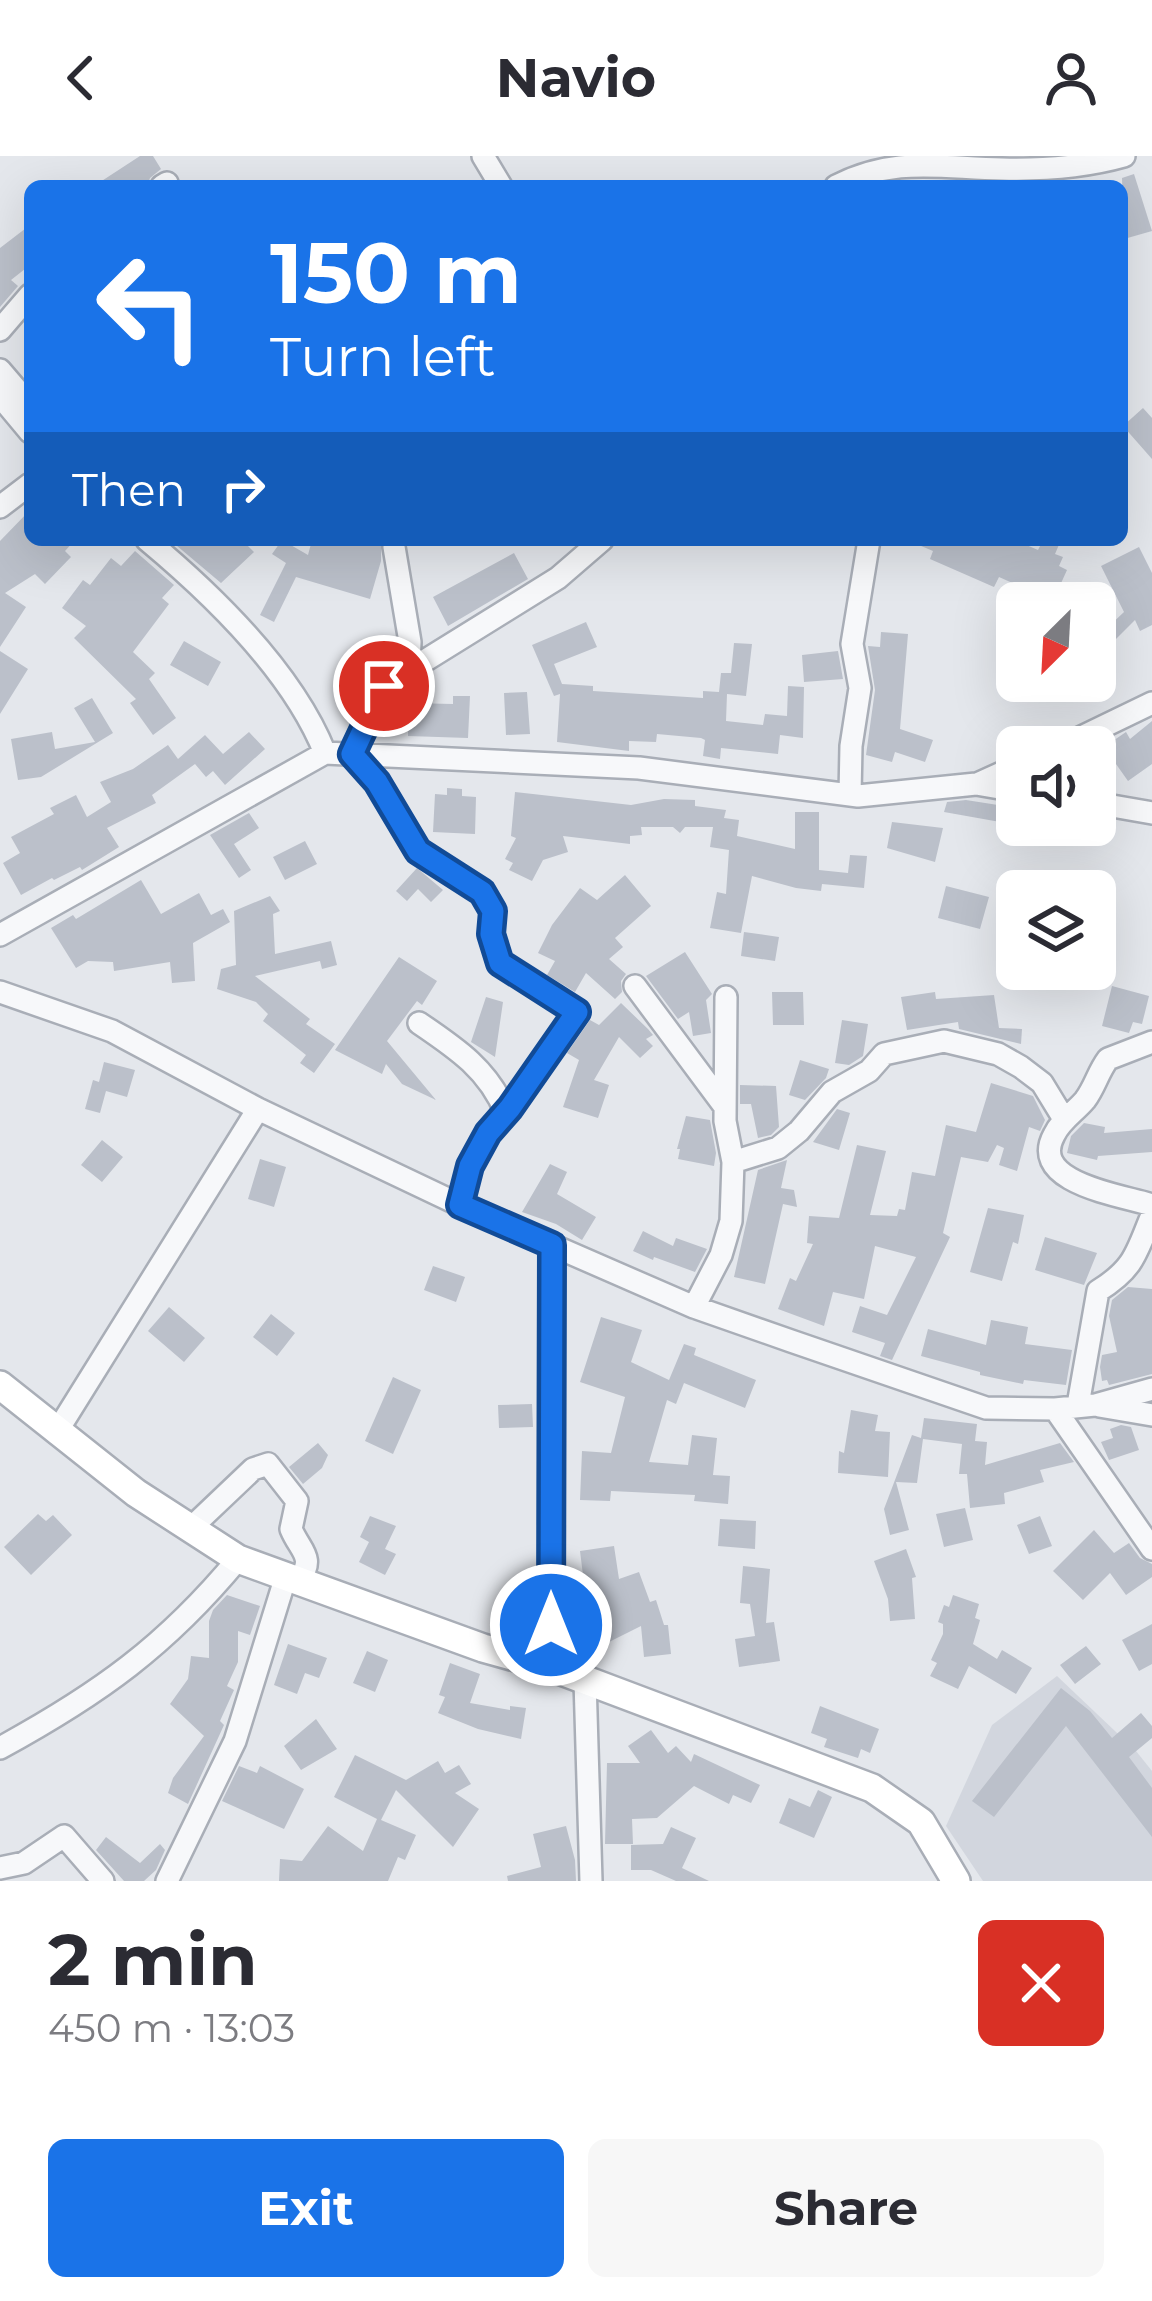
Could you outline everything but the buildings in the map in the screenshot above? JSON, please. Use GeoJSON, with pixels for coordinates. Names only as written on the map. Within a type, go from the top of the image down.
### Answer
{"type":"FeatureCollection","features":[{"type":"Feature","properties":{"kind":"street"},"geometry":{"type":"LineString","coordinates":[[848,180],[904,164],[1004,170],[1094,165],[1124,156]]}},
{"type":"Feature","properties":{"kind":"street"},"geometry":{"type":"LineString","coordinates":[[0,329],[24,302]]}},
{"type":"Feature","properties":{"kind":"street"},"geometry":{"type":"LineString","coordinates":[[0,370],[24,398]]}},
{"type":"Feature","properties":{"kind":"street"},"geometry":{"type":"LineString","coordinates":[[0,396],[24,425]]}},
{"type":"Feature","properties":{"kind":"street"},"geometry":{"type":"LineString","coordinates":[[0,507],[24,489]]}},
{"type":"Feature","properties":{"kind":"street"},"geometry":{"type":"LineString","coordinates":[[154,546],[279,673],[325,754]]}},
{"type":"Feature","properties":{"kind":"street"},"geometry":{"type":"LineString","coordinates":[[352,754],[384,686],[543,589],[595,546]]}},
{"type":"Feature","properties":{"kind":"street"},"geometry":{"type":"LineString","coordinates":[[850,795],[860,688],[852,644],[867,546]]}},
{"type":"Feature","properties":{"kind":"street"},"geometry":{"type":"LineString","coordinates":[[394,548],[410,642],[409,669]]}},
{"type":"Feature","properties":{"kind":"street"},"geometry":{"type":"LineString","coordinates":[[1104,726],[1152,703]]}},
{"type":"Feature","properties":{"kind":"street"},"geometry":{"type":"LineString","coordinates":[[0,935],[325,754],[639,768],[850,795],[976,784],[996,775]]}},
{"type":"Feature","properties":{"kind":"street"},"geometry":{"type":"LineString","coordinates":[[352,754],[377,782],[418,851],[482,892],[493,911],[491,934],[500,963],[577,1012],[488,1133],[470,1166],[460,1205]]}},
{"type":"Feature","properties":{"kind":"street"},"geometry":{"type":"LineString","coordinates":[[976,784],[996,787]]}},
{"type":"Feature","properties":{"kind":"street"},"geometry":{"type":"LineString","coordinates":[[1116,807],[1152,813]]}},
{"type":"Feature","properties":{"kind":"street"},"geometry":{"type":"LineString","coordinates":[[635,986],[725,1107]]}},
{"type":"Feature","properties":{"kind":"street"},"geometry":{"type":"LineString","coordinates":[[0,992],[112,1031],[258,1109],[460,1205],[694,1306],[986,1408],[1087,1406],[1152,1388]]}},
{"type":"Feature","properties":{"kind":"street"},"geometry":{"type":"LineString","coordinates":[[694,1306],[721,1255],[731,1221],[726,997]]}},
{"type":"Feature","properties":{"kind":"street"},"geometry":{"type":"LineString","coordinates":[[419,1023],[463,1053],[496,1087],[506,1113]]}},
{"type":"Feature","properties":{"kind":"street"},"geometry":{"type":"LineString","coordinates":[[733,1162],[778,1148],[832,1092],[869,1071],[884,1054],[944,1041],[998,1054],[1021,1067],[1042,1083],[1064,1119]]}},
{"type":"Feature","properties":{"kind":"street"},"geometry":{"type":"LineString","coordinates":[[1152,1042],[1108,1059],[1085,1100],[1064,1119],[1048,1153],[1052,1166],[1065,1178],[1152,1205]]}},
{"type":"Feature","properties":{"kind":"street"},"geometry":{"type":"LineString","coordinates":[[56,1433],[258,1109]]}},
{"type":"Feature","properties":{"kind":"street"},"geometry":{"type":"LineString","coordinates":[[1087,1406],[1098,1291],[1125,1273],[1138,1256],[1152,1215]]}},
{"type":"Feature","properties":{"kind":"street"},"geometry":{"type":"LineString","coordinates":[[551,1667],[552,1245]]}},
{"type":"Feature","properties":{"kind":"street"},"geometry":{"type":"LineString","coordinates":[[0,1385],[136,1493],[238,1559],[483,1648],[586,1679],[872,1788],[921,1822],[956,1881]]}},
{"type":"Feature","properties":{"kind":"street"},"geometry":{"type":"LineString","coordinates":[[1087,1406],[1152,1414]]}},
{"type":"Feature","properties":{"kind":"street"},"geometry":{"type":"LineString","coordinates":[[1055,1409],[1152,1549]]}},
{"type":"Feature","properties":{"kind":"street"},"geometry":{"type":"LineString","coordinates":[[167,1881],[235,1741],[292,1578],[308,1568],[308,1553],[291,1529],[297,1501],[268,1464],[254,1468],[193,1526]]}},
{"type":"Feature","properties":{"kind":"street"},"geometry":{"type":"LineString","coordinates":[[0,1748],[62,1714],[141,1660],[194,1613],[238,1559]]}},
{"type":"Feature","properties":{"kind":"street"},"geometry":{"type":"LineString","coordinates":[[586,1679],[592,1881]]}},
{"type":"Feature","properties":{"kind":"street"},"geometry":{"type":"LineString","coordinates":[[0,1868],[24,1864],[64,1836],[103,1881]]}},
{"type":"Feature","properties":{"kind":"shaded area"},"geometry":{"type":"Polygon","coordinates":[[[1057,1676],[1152,1771],[1152,1881],[983,1881],[946,1826],[992,1725],[1057,1676]]]}},
{"type":"Feature","properties":{"kind":"route"},"geometry":{"type":"LineString","coordinates":[[384,686],[352,754],[377,782],[418,851],[482,892],[493,911],[491,934],[500,963],[577,1012],[488,1133],[470,1166],[460,1205],[552,1245],[551,1625]]}}]}
